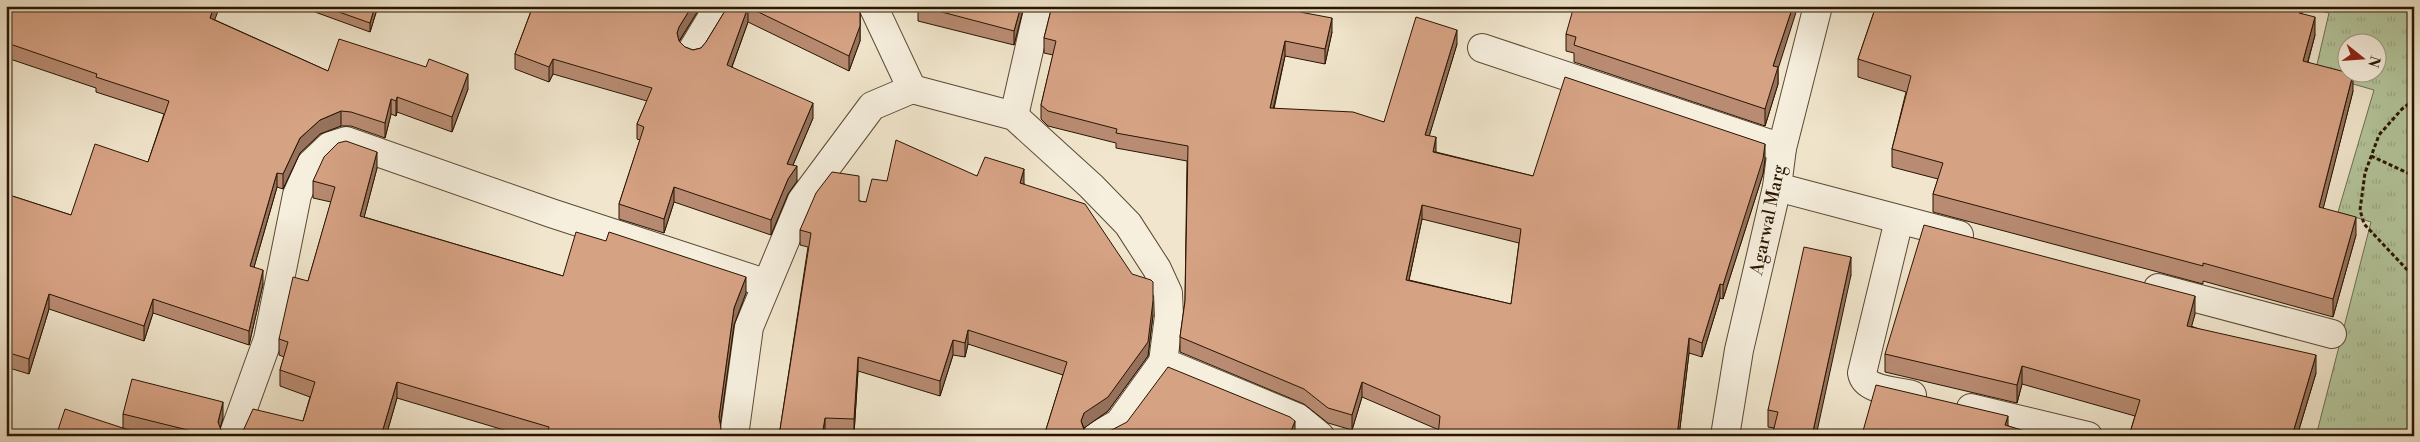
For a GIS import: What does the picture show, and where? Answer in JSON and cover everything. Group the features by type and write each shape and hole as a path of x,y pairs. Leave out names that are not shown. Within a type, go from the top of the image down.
{"street":[{"path":"693,49 719,6"},
{"path":"873,6 912,89"},
{"path":"1014,116 1038,6"},
{"name":"Agarwal Marg","path":"1725,436 1739,350 1777,187 1782,148 1818,6"},
{"path":"1482,48 1782,148"},
{"path":"734,436 749,327 765,284 802,200 872,106 912,89 1014,116 1091,186 1128,224 1157,269 1168,294 1169,316 1163,362 1119,422 1097,436"},
{"path":"233,436 268,339 297,195 311,164 330,146 346,141 551,213 765,284"},
{"path":"1777,187 1981,241"},
{"path":"1899,220 1862,373 1863,379 1870,386 2088,436"},
{"path":"2132,281 2332,334"},
{"path":"1163,362 1298,418 1320,436"}],"path":[{"path":"2414,100 2402,109 2379,135 2371,156 2360,210 2364,224 2414,277"},
{"path":"2371,156 2414,176"}],"green space":[{"path":"2301,6 2414,6 2414,436 2316,436 2371,222 2338,212 2374,90 2346,82 2388,82 2388,32 2338,32 2338,80 2315,73 2329,13"}],"building":[{"path":"6,6 214,6 210,18 328,71 339,39 426,67 429,59 468,74 452,117 397,97 396,101 391,99 385,123 351,112 341,111 320,120 300,138 283,174 277,173 250,266 263,270 249,331 153,299 144,326 49,294 29,359 6,352 6,194 71,215 95,144 148,162 169,101 96,77 97,74 10,44 6,52"},
{"path":"322,6 375,6 370,23"},
{"path":"533,6 692,6 677,33 679,41 685,47 693,50 701,48 706,42 728,6 860,6 860,26 849,56 748,7 727,65 813,103 787,164 797,166 788,179 771,220 674,187 664,219 619,204 644,127 637,124 652,88 553,59 549,67 515,54"},
{"path":"919,6 1021,6 1014,31"},
{"path":"1052,6 1301,6 1300,12 1332,18 1325,49 1285,41 1270,108 1353,112 1384,122 1416,17 1457,30 1425,135 1436,137 1433,152 1533,176 1565,77 1765,144 1763,159 1723,285 1720,284 1702,343 1689,338 1677,436 1438,436 1440,416 1362,382 1352,415 1328,408 1304,389 1180,337 1185,301 1188,146 1116,133 1117,129 1048,111 1041,105 1056,41 1044,38","holes":["1422,205 1521,229 1511,304 1406,280"]},
{"path":"1574,6 1793,6 1773,66 1778,67 1765,109 1574,45 1576,37 1566,34"},
{"path":"1876,6 2301,6 2299,13 2315,17 2303,61 2338,70 2338,82 2351,82 2319,207 2356,217 2333,299 2203,263 2203,266 1933,194 1943,163 1892,149 1911,76 1858,59"},
{"path":"896,140 977,176 985,157 1024,169 1020,183 1085,204 1132,274 1153,282 1153,301 1148,342 1108,397 1084,413 1081,421 1084,430 1092,436 1044,436 1067,362 968,330 965,343 953,340 940,381 858,357 854,419 825,418 822,436 779,436 811,233 800,230 816,193 832,172 859,176 859,201 866,202 872,179 887,181"},
{"path":"346,141 377,152 360,216 563,276 576,232 606,241 609,232 746,277 734,308 719,417 721,428 719,436 547,436 549,427 397,382 381,436 212,436 123,414 132,379 223,402 218,422 221,430 228,434 236,435 243,431 253,409 303,421 315,382 280,370 288,342 279,339 293,277 308,281 335,187 313,181 324,157 338,143"},
{"path":"1924,225 2195,296 2187,326 2316,355 2292,436 2129,436 2140,400 2022,366 2017,385 1885,354"},
{"path":"1804,247 1851,257 1812,436 1772,436 1778,412 1768,410"},
{"path":"1168,367 1290,417 1295,421 1289,436 1100,436 1127,422"},
{"path":"1876,385 2008,416 2005,425 2035,434 2035,436 1886,436 1863,431"},
{"path":"65,409 141,434 141,436 56,436"}]}
